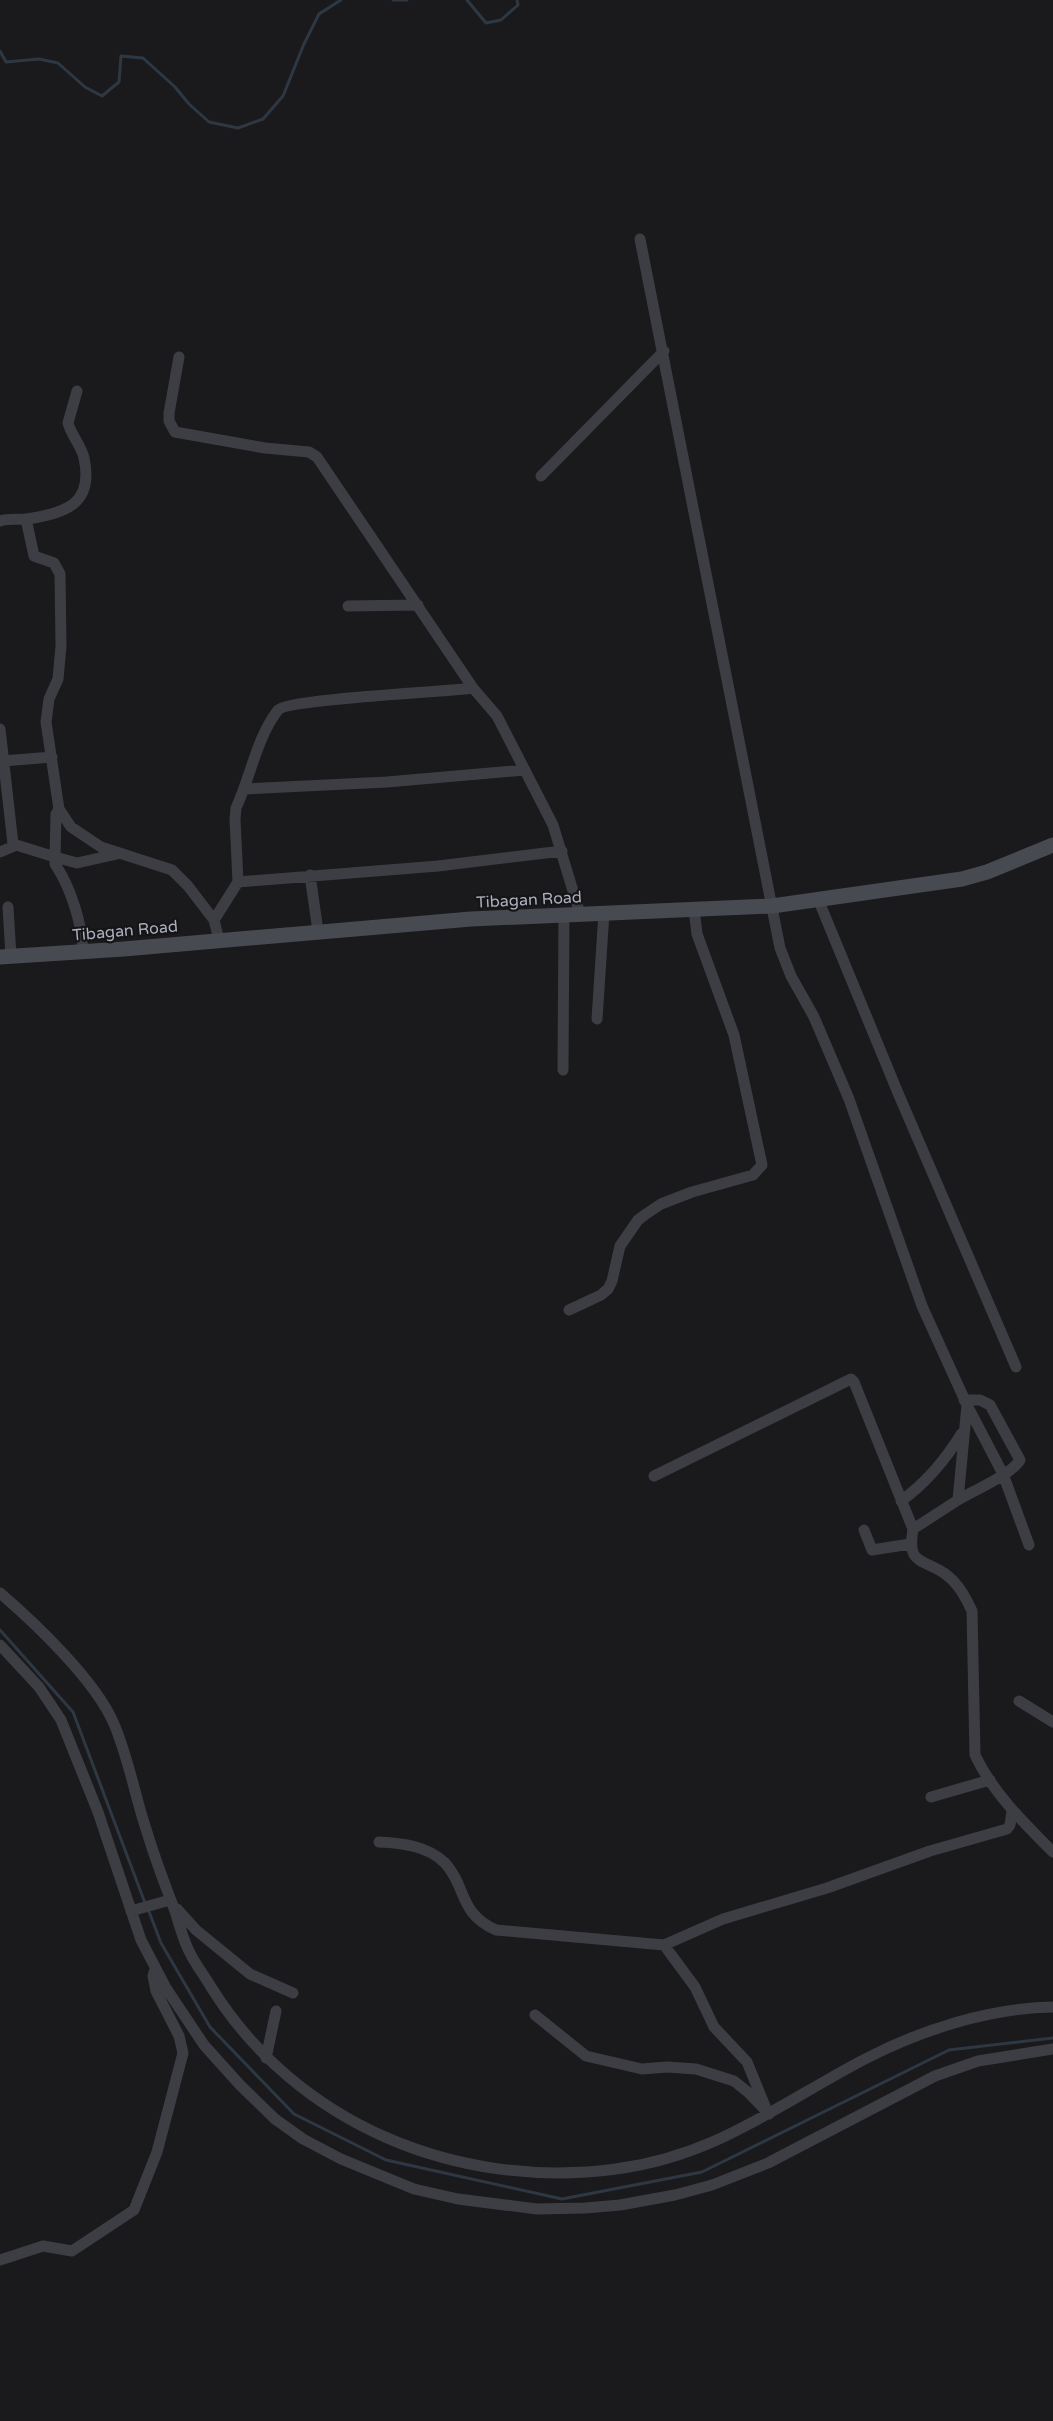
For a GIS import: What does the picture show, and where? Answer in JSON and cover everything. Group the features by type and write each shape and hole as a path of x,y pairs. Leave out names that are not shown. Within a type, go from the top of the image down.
{"main road":[{"name":"Tibagan Road","path":"6,957 472,919 772,906 962,879 987,872 1053,845"}],"street":[{"path":"640,238 664,351 780,948 786,964 814,1017 849,1099 922,1306 966,1402 1002,1474 1029,1545"},
{"path":"541,476 664,351"},
{"path":"179,357 169,413 169,421 175,432 265,448 309,452 314,455 474,688 497,716 553,824 580,914"},
{"path":"0,520 26,519 73,506 86,489 84,458 68,423 77,391"},
{"path":"26,519 34,556 54,563 60,574 61,646 58,679 49,699 46,722 59,809 71,826 85,838 101,847 172,870 188,886 214,920 219,940"},
{"path":"348,606 418,605"},
{"path":"214,920 238,882 236,808 264,736 283,706 337,699 448,692 474,688"},
{"path":"0,729 13,844 12,847 0,852"},
{"path":"3,760 52,757"},
{"path":"244,789 387,782 525,770"},
{"path":"59,809 56,814 56,864 79,919 82,931 82,952"},
{"path":"13,844 77,863 121,854"},
{"path":"238,882 438,866 562,851"},
{"path":"310,875 318,931"},
{"path":"818,899 901,1099 1016,1366"},
{"path":"6,957 8,907"},
{"path":"569,1310 608,1289 620,1246 638,1220 661,1204 692,1192 753,1175 762,1165 734,1035 697,934 694,909"},
{"path":"597,1019 604,913"},
{"path":"563,1070 564,915"},
{"path":"654,1476 849,1379 854,1382 913,1529 910,1544 914,1557 920,1562 944,1573 962,1590 972,1611 974,1748 980,1767 1012,1811 1053,1852"},
{"path":"913,1529 1018,1464 1019,1456 990,1405 980,1400 966,1402"},
{"path":"958,1500 966,1402"},
{"path":"901,1501 919,1486 947,1456 964,1430"},
{"path":"864,1530 872,1550 910,1544"},
{"path":"0,1593 44,1633 73,1665 97,1694 114,1722 167,1902 189,1952 227,2013 266,2058 310,2095 369,2130 408,2146 458,2162 517,2172 546,2174 592,2171 650,2163 713,2143 769,2114 865,2059 926,2033 976,2018 1053,2007"},
{"path":"0,1645 39,1687 61,1720 98,1812 134,1910 141,1940 155,1969 204,2044 240,2085 276,2120 303,2139 341,2159 414,2189 458,2200 517,2207 585,2208 620,2205 675,2195 712,2185 768,2163 934,2076 978,2061 1053,2048"},
{"path":"1019,1701 1053,1722"},
{"path":"930,1797 990,1780"},
{"path":"379,1842 403,1843 433,1854 445,1864 475,1916 496,1930 664,1945 715,1922 842,1883 930,1851 1007,1829 1010,1825 1012,1811"},
{"path":"134,1910 167,1902"},
{"path":"167,1902 196,1930 250,1974 293,1993"},
{"path":"664,1945 695,1988 714,2027 747,2062 769,2114"},
{"path":"0,2260 43,2246 72,2250 134,2210 157,2152 183,2054 179,2036 156,1991 153,1976 155,1969"},
{"path":"266,2058 276,2011"},
{"path":"535,2015 586,2056 642,2069 667,2067 696,2069 734,2080 749,2092 769,2114"}],"waterway":[{"path":"0,51 6,62 39,59 58,63 85,87 102,96 119,82 121,56 143,58 209,122 238,128 263,119 283,96 304,44 319,14 341,0"},
{"path":"393,0 407,0"},
{"path":"467,0 486,23 501,20 518,5 517,0"},
{"path":"0,1630 73,1712 145,1903"},
{"path":"148,1909 161,1943 210,2027 294,2114 386,2160 562,2199 702,2172 949,2050 1053,2038"}]}
